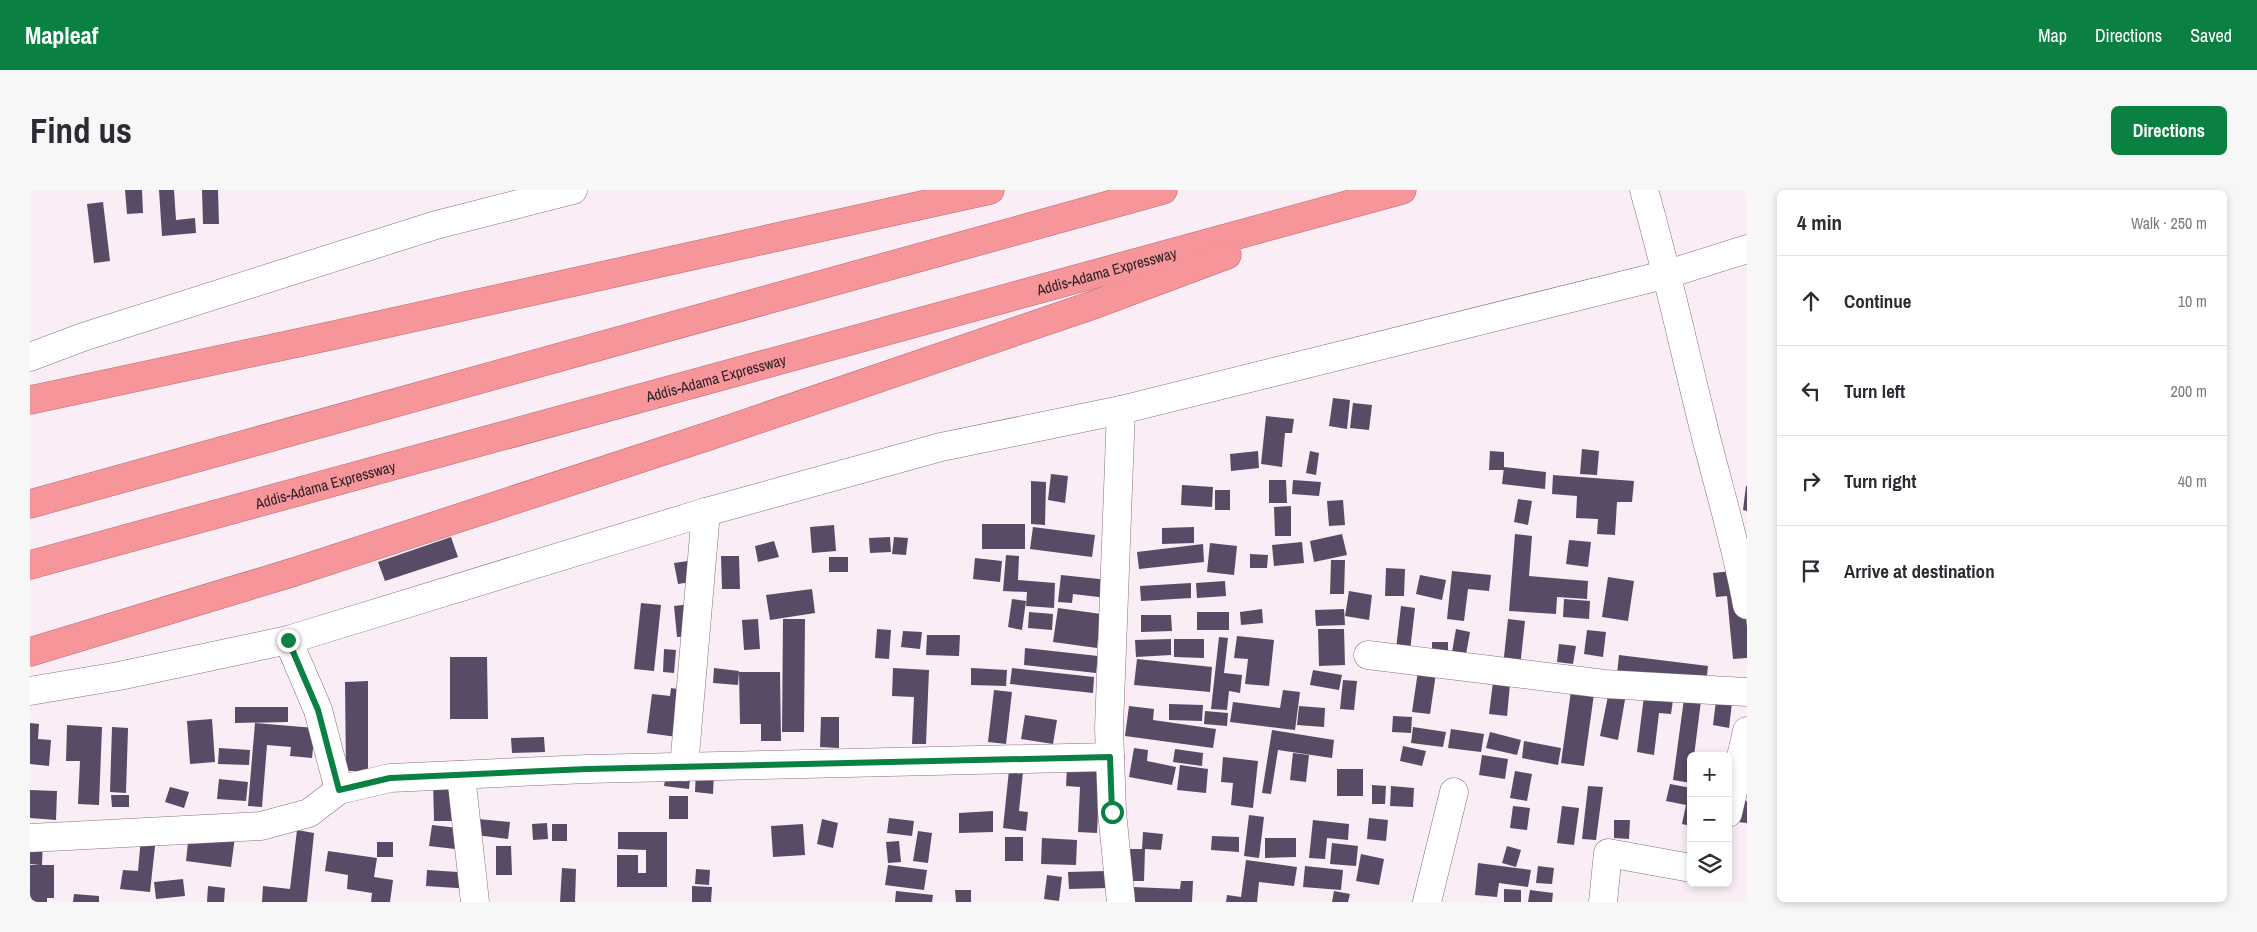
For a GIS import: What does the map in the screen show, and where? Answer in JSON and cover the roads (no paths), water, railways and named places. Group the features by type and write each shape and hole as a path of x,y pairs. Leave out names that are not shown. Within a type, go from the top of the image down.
{"highway":[{"path":"30,400 990,190"},
{"path":"30,504 1163,190"},
{"name":"Addis-Adama Expressway","path":"30,565 1402,190"},
{"path":"30,652 294,572 712,435 1096,304 1217,260 1319,214"}],"street":[{"path":"30,357 83,337 436,225 573,190"},
{"path":"1644,190 1668,274 1702,423 1738,557 1747,605"},
{"path":"30,691 119,676 288,640 706,512 941,447 1121,410 1668,274 1747,249"},
{"path":"1121,410 1109,728 1112,812 1121,902"},
{"path":"684,767 706,512"},
{"path":"288,640 318,710 339,790"},
{"path":"1368,655 1605,684 1747,692"},
{"path":"1732,797 1747,731"},
{"path":"30,838 261,826 309,813 339,790 390,778 684,767 1110,757"},
{"path":"461,775 475,902"},
{"path":"1427,902 1454,792"},
{"path":"1603,902 1608,853 1687,867"}]}
